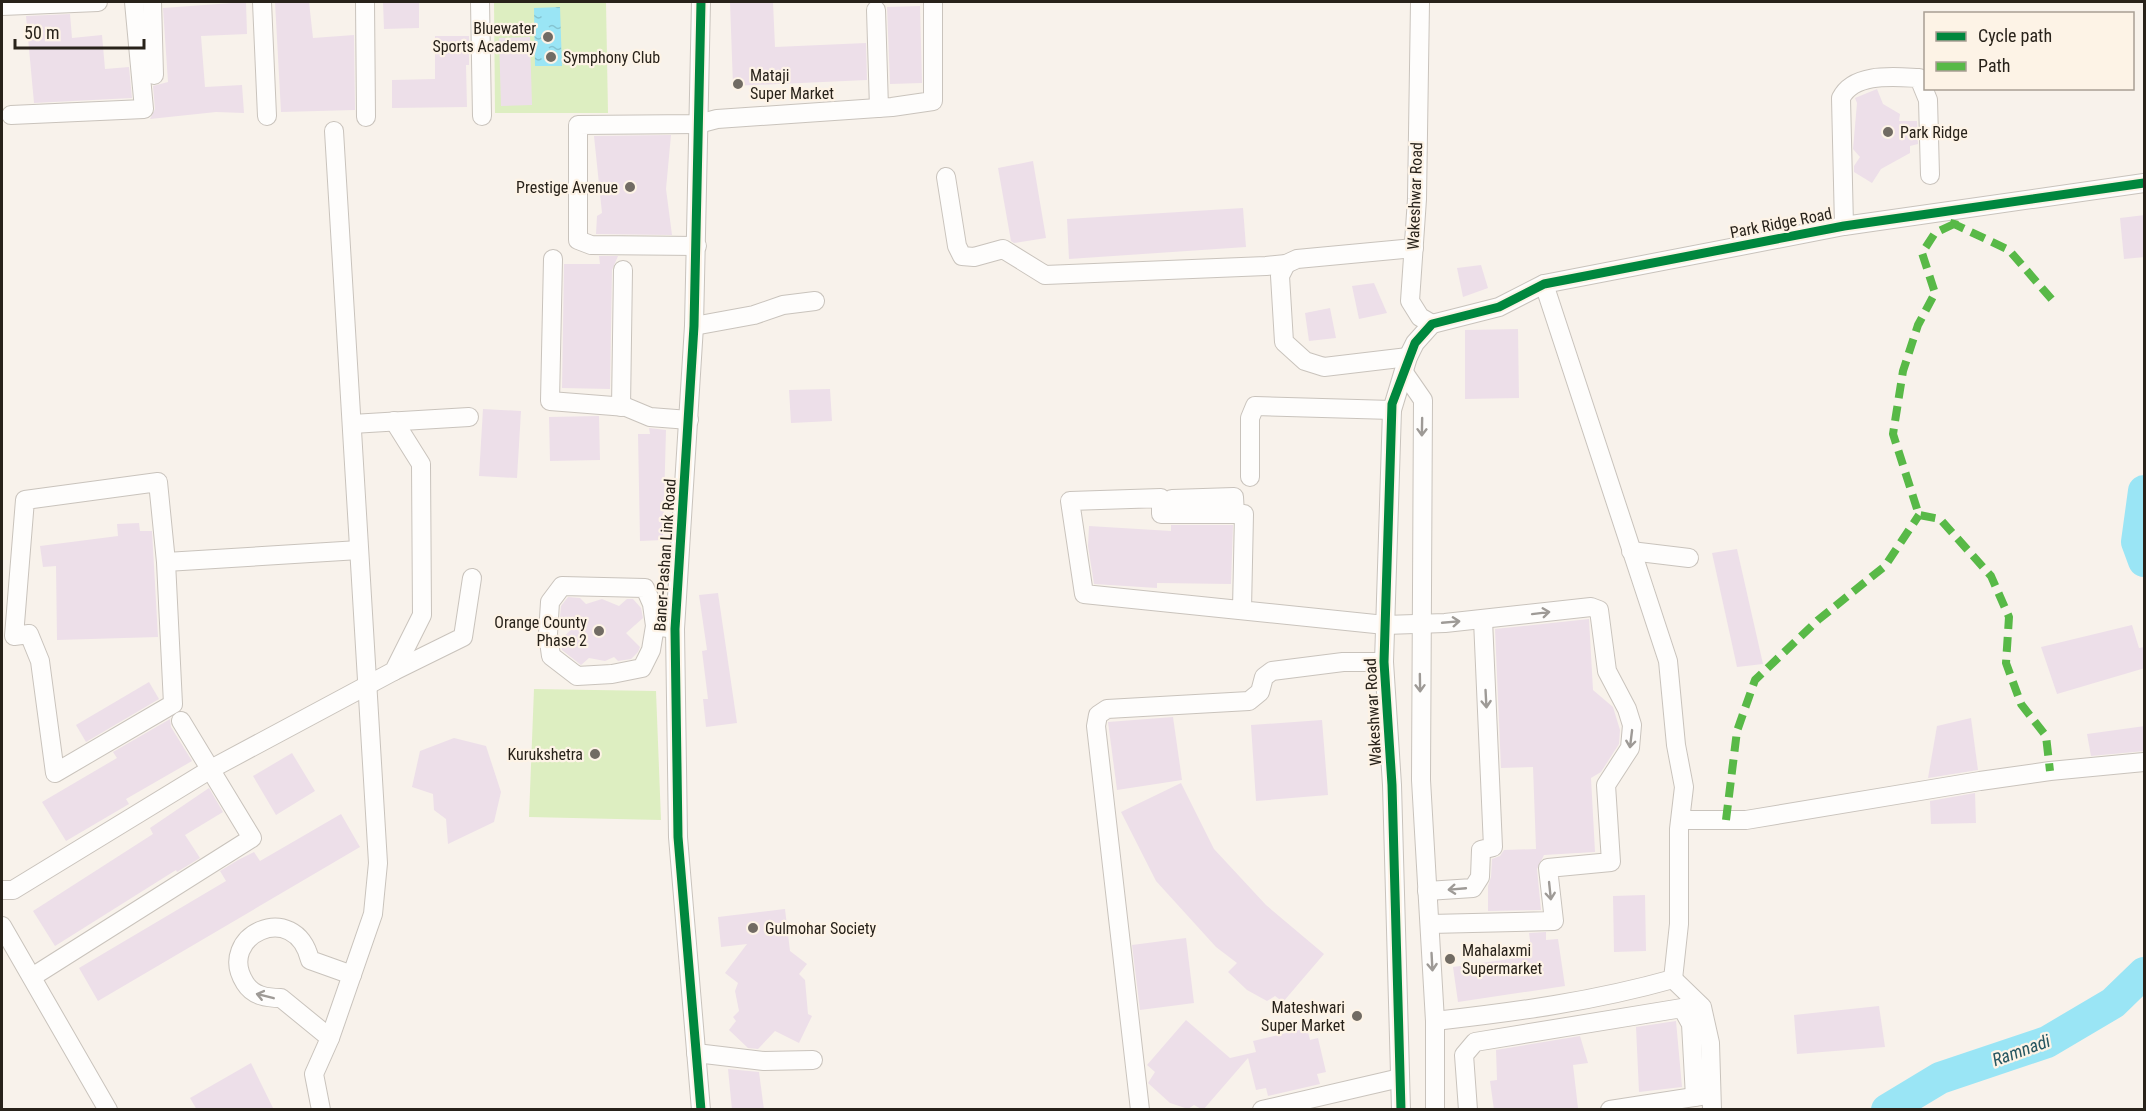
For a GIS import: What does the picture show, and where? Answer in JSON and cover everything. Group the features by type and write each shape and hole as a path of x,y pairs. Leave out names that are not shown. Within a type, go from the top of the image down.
{"street":[{"path":"2,6 98,2"},
{"path":"10,115 144,109 134,2"},
{"path":"152,2 154,75"},
{"path":"262,2 267,116"},
{"path":"365,2 366,117"},
{"path":"480,2 482,116"},
{"name":"Baner-Pashan Link Road","path":"701,2 694,326 675,629 678,837 701,1110"},
{"path":"697,246 591,245 578,240 578,125 698,124 717,119 879,108 933,101 933,2"},
{"name":"Wakeshwar Road","path":"1401,1110 1392,796 1384,662 1392,410 1415,344 1432,324 1420,316 1410,301 1414,248 1420,2"},
{"path":"876,10 879,108"},
{"path":"1844,226 1842,98 1850,88 1878,77 1919,78 1928,100 1930,175"},
{"path":"321,1110 314,1074 330,1038 373,914 378,863 334,131"},
{"path":"946,177 957,246 962,256 974,257 1003,249 1045,275 1286,264 1297,259 1414,248"},
{"name":"Park Ridge Road","path":"1432,324 1499,307 1544,284 1844,226 2145,183"},
{"path":"553,259 550,401 621,407 650,417 689,420"},
{"path":"1286,264 1280,276 1284,342 1305,361 1324,367 1407,365 1423,400 1420,625 1421,780 1435,1021 1435,1110"},
{"path":"621,407 623,270"},
{"path":"1544,284 1668,662 1676,745 1684,787 1678,924 1673,979"},
{"path":"694,326 754,315 783,305 815,301"},
{"path":"1250,477 1250,418 1255,406 1392,410"},
{"path":"352,424 469,417"},
{"path":"394,421 421,464 422,615 394,671"},
{"path":"158,482 166,562 173,704 55,773 40,661 28,634 14,636 25,500 158,482"},
{"path":"1172,499 1234,497 1234,514"},
{"path":"1242,609 1244,513 1161,514 1161,498 1070,501 1084,594 1385,624 1420,625 1483,620 1591,607 1599,610 1607,671 1627,709 1632,731 1630,748 1606,785 1611,862 1548,868 1554,921 1430,924"},
{"path":"166,562 359,550"},
{"path":"1631,551 1689,558"},
{"path":"2,890 13,890 211,770 367,684 463,637 472,578"},
{"path":"562,586 645,588 652,604 655,626 651,650 642,668 612,674 577,676 551,656 548,634 550,602 562,586"},
{"path":"1428,891 1473,888 1480,877 1481,850 1493,847 1483,620"},
{"path":"655,626 675,629"},
{"path":"1140,1110 1097,738 1098,715 1107,709 1249,701 1260,692 1264,676 1272,671 1343,662 1384,662"},
{"path":"32,977 252,838 181,721"},
{"path":"1682,820 1746,820 1971,782 2049,771 2145,762"},
{"path":"2,926 108,1110"},
{"path":"330,1038 281,998 269,998 247,987 240,976 238,964 240,952 245,941 254,933 278,927 300,938 307,948 310,960 352,975"},
{"path":"1435,1021 1526,1011 1618,994 1673,979"},
{"path":"1673,979 1702,1007 1710,1042 1706,1100"},
{"path":"1468,1110 1464,1055 1475,1042 1682,1008 1691,1024 1706,1100"},
{"path":"696,1053 764,1061 813,1060"},
{"path":"1262,1110 1400,1078"},
{"path":"1435,1083 1466,1082"},
{"path":"1610,1110 1706,1100"}],"green space":[{"name":"Symphony Club","path":"494,2 606,2 608,113 495,113"},
{"name":"Kurukshetra","path":"534,689 656,691 661,820 529,817"}],"water":[{"name":"Bluewater Sports Academy","path":"560,7 562,66 535,66 534,8"}],"building":[{"path":"246,2 247,34 201,36 205,87 242,85 244,113 216,112 150,119 155,109 153,86 168,82 163,8"},
{"path":"275,2 309,2 313,38 354,35 355,110 281,112"},
{"path":"383,2 419,2 419,28 384,29"},
{"path":"730,2 773,2 775,47 866,43 867,80 733,86"},
{"path":"920,6 922,83 890,84 887,7"},
{"path":"70,14 72,38 102,35 105,69 129,67 132,98 34,103 26,16"},
{"path":"435,36 469,36 469,65 466,65 467,107 392,108 392,80 435,79"},
{"path":"530,37 532,105 501,106 499,38"},
{"name":"Park Ridge","path":"1877,89 1883,104 1900,114 1899,121 1917,121 1918,144 1910,146 1910,153 1881,169 1872,183 1854,172 1854,166 1860,157 1853,149 1857,103 1855,98"},
{"name":"Prestige Avenue","path":"671,135 666,189 672,235 596,234 597,216 602,213 594,136"},
{"path":"1033,161 1046,238 1014,243 1011,241 998,168"},
{"path":"1243,208 1246,247 1069,259 1067,219"},
{"path":"2145,215 2145,257 2124,259 2120,218"},
{"path":"599,256 618,256 612,270 610,389 562,388 564,264 600,264"},
{"path":"1481,265 1488,288 1463,297 1457,268"},
{"path":"1374,283 1387,313 1359,319 1352,286"},
{"path":"1330,308 1336,338 1309,341 1305,313"},
{"path":"1518,329 1519,398 1465,399 1465,330"},
{"path":"830,389 832,421 791,423 789,390"},
{"path":"483,409 521,411 517,478 479,476"},
{"path":"599,416 600,460 550,461 549,417"},
{"path":"649,428 666,430 663,540 640,541 638,434 650,434"},
{"path":"139,523 140,531 152,531 158,637 57,640 56,566 43,567 40,546 118,536 117,524"},
{"path":"1171,525 1233,525 1231,584 1157,583 1157,588 1094,584 1088,546 1089,526 1171,531"},
{"path":"1737,549 1763,664 1737,667 1712,553"},
{"path":"718,593 737,723 706,727 703,699 708,699 702,651 707,650 699,595"},
{"name":"Orange County Phase 2","path":"568,597 580,598 586,604 602,599 619,606 627,599 633,599 641,608 643,618 626,633 640,647 638,652 631,659 618,661 614,657 605,661 589,658 581,665 562,650 560,640 572,629 560,617 561,606"},
{"path":"1589,619 1593,690 1613,707 1620,730 1619,744 1601,772 1591,778 1595,852 1544,855 1537,869 1541,910 1488,911 1488,886 1492,859 1500,856 1504,850 1536,849 1533,767 1501,768 1495,629"},
{"path":"2132,625 2139,648 2145,647 2145,668 2057,694 2041,647"},
{"path":"149,682 159,699 86,742 76,725"},
{"path":"1173,717 1182,780 1117,790 1108,722"},
{"path":"1971,718 1978,770 1928,778 1937,726"},
{"path":"170,719 171,727 192,761 126,799 129,804 66,841 42,802 117,758 113,752"},
{"path":"1322,720 1328,795 1256,801 1251,725"},
{"path":"2145,726 2145,751 2091,756 2087,734"},
{"path":"454,738 486,746 501,792 494,822 448,844 446,819 434,810 433,794 412,787 420,751"},
{"path":"292,753 315,791 276,815 253,776"},
{"path":"1181,783 1214,849 1266,905 1324,954 1283,1002 1275,996 1267,1001 1247,990 1228,972 1237,963 1216,947 1156,881 1121,812"},
{"path":"209,788 223,812 185,835 200,858 177,872 176,870 55,946 33,911 153,834 150,828"},
{"path":"1975,793 1976,823 1931,824 1930,801"},
{"path":"341,814 360,847 98,1001 79,968 226,881 220,871 238,860 254,852 260,861"},
{"path":"1645,895 1646,951 1614,952 1613,896"},
{"path":"785,909 790,951 807,964 799,974 805,980 808,1014 812,1016 799,1043 775,1031 758,1049 748,1048 729,1030 736,1021 733,1017 739,1011 735,991 738,983 725,973 747,944 721,947 718,917"},
{"path":"1546,932 1546,940 1558,939 1565,986 1458,1002 1453,967 1532,956 1529,933"},
{"path":"1186,938 1194,1003 1140,1010 1132,945"},
{"path":"1879,1006 1885,1047 1797,1054 1794,1015"},
{"path":"1186,1020 1230,1058 1256,1052 1253,1041 1307,1028 1310,1040 1318,1038 1326,1072 1317,1074 1320,1084 1268,1096 1266,1088 1256,1090 1248,1058 1203,1110 1194,1105 1188,1109 1170,1103 1148,1083 1155,1072 1147,1065"},
{"path":"1676,1021 1682,1087 1639,1092 1636,1027"},
{"path":"1580,1036 1588,1063 1573,1065 1578,1108 1494,1110 1490,1081 1497,1080 1496,1050"},
{"path":"251,1063 274,1110 197,1110 190,1098"},
{"path":"728,1069 759,1072 764,1110 732,1110"}],"waterway":[{"name":"Ramnadi","path":"2144,491 2137,542 2144,561"},
{"name":"Ramnadi","path":"1887,1110 1940,1078 2047,1042 2113,1003 2144,973"}],"marked path":[{"path":"1955,220 1954,224 2009,250 2054,302"},
{"path":"1954,224 1935,233 1922,253 1935,293 1918,325 1903,371 1893,434 1919,515 1940,519 1991,576 2009,617 2006,663 2021,704 2046,736 2050,771"},
{"path":"1726,820 1737,731 1755,680 1818,620 1885,566 1919,515"}],"cycle path":[{"path":"701,2 694,326 675,629 678,837 701,1110"},
{"path":"1401,1110 1392,785 1384,662 1392,404 1415,343 1432,324 1499,307 1544,284 1844,226 2144,183"}],"place":[{"name":"Bluewater Sports Academy","path":"548,37"},
{"name":"Symphony Club","path":"551,57"},
{"name":"Mataji Super Market","path":"738,84"},
{"name":"Park Ridge","path":"1888,132"},
{"name":"Prestige Avenue","path":"630,187"},
{"name":"Orange County Phase 2","path":"599,631"},
{"name":"Kurukshetra","path":"595,754"},
{"name":"Gulmohar Society","path":"753,928"},
{"name":"Mahalaxmi Supermarket","path":"1450,959"},
{"name":"Mateshwari Super Market","path":"1357,1016"}]}
